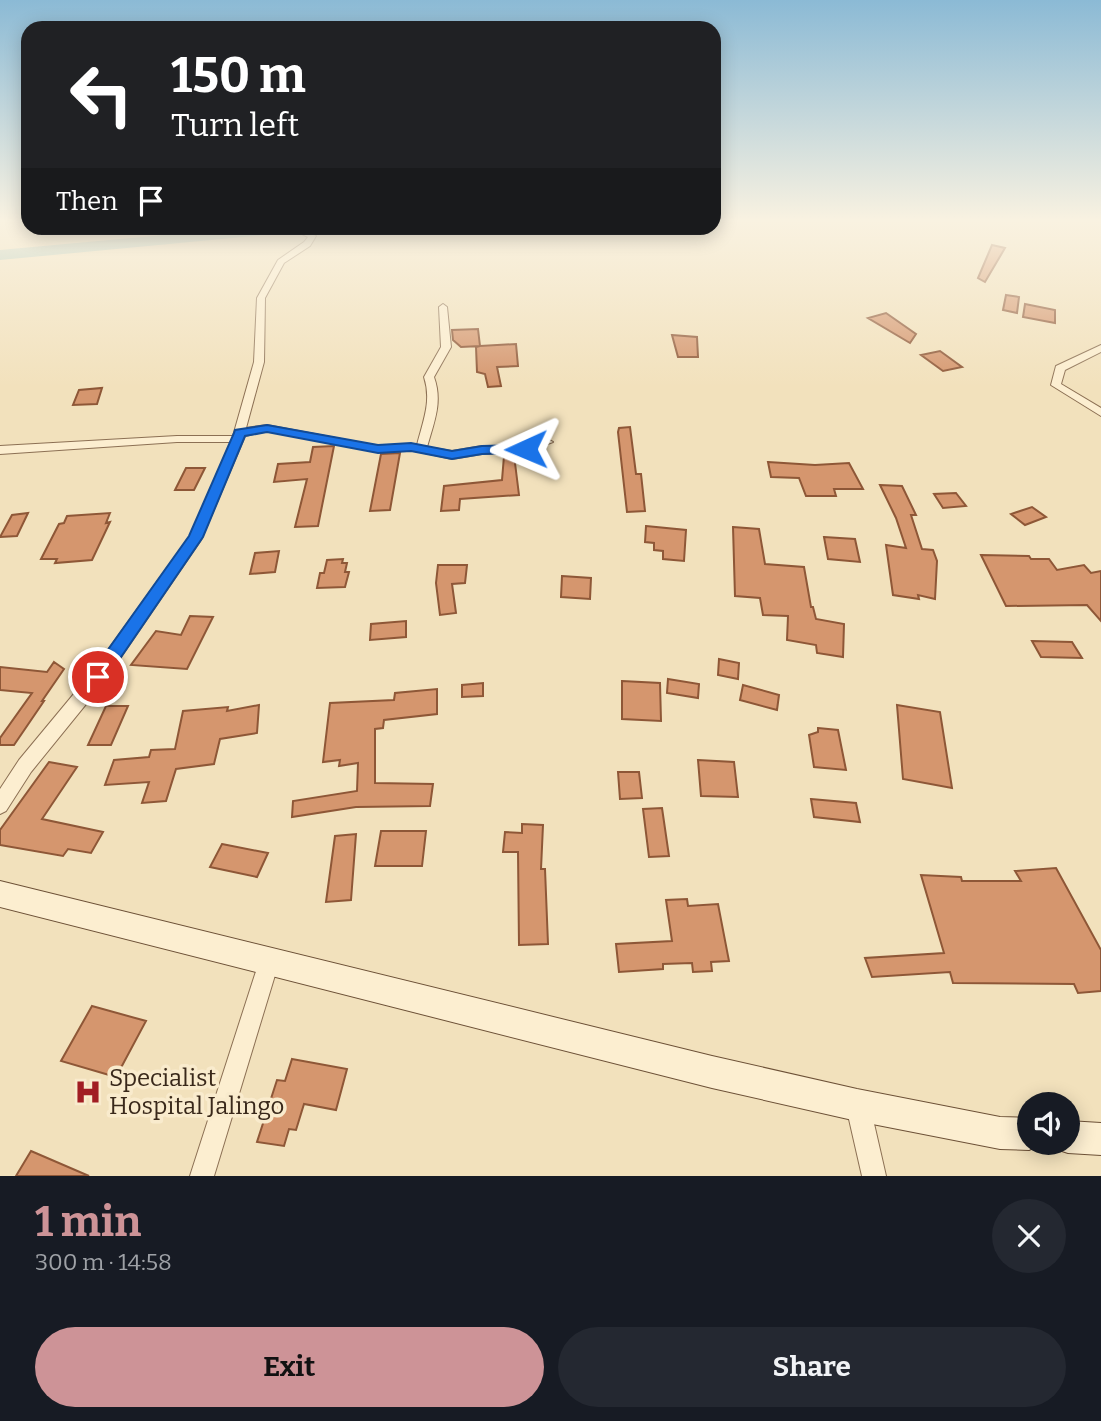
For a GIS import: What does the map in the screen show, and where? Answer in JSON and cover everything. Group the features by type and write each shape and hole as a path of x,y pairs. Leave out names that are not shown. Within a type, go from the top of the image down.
{"main road":[{"path":"0,894 857,1105 1000,1133 1017,1134"},
{"path":"1080,1138 1101,1139"}],"street":[{"path":"0,805 26,766 98,677 196,537 239,436 259,362 261,298 273,277"},
{"path":"421,449 434,408 436,391 429,377 446,347 443,307"},
{"path":"1101,348 1060,368 1056,385 1101,412"},
{"path":"0,450 239,436 267,428 378,449 421,449 452,455 482,450 526,449 547,442"},
{"path":"202,1176 269,962"},
{"path":"857,1105 874,1176"}],"building":[{"path":"1006,295 1019,297 1017,313 1003,310"},
{"path":"1025,304 1055,310 1055,323 1023,317"},
{"path":"886,313 916,334 910,343 868,318"},
{"path":"478,329 480,346 461,347 453,340 452,330"},
{"path":"672,335 697,337 698,357 678,357"},
{"path":"516,344 518,366 497,367 501,386 488,387 485,374 477,372 476,347"},
{"path":"940,351 962,367 943,371 921,355"},
{"path":"102,388 97,404 73,405 79,390"},
{"path":"630,427 636,474 641,474 645,511 627,512 618,432 619,428"},
{"path":"334,446 318,526 295,527 307,479 274,482 278,464 310,462 313,447"},
{"path":"400,453 390,510 370,511 381,454"},
{"path":"514,455 519,495 460,499 459,510 441,511 444,486 502,480 504,456"},
{"path":"768,462 815,465 849,463 863,489 834,489 836,496 806,496 799,478 771,477"},
{"path":"186,468 205,468 194,490 175,490"},
{"path":"880,485 902,486 916,515 911,515 922,549 933,550 937,561 935,599 918,595 919,599 893,595 886,545 906,548 896,518"},
{"path":"956,493 966,506 943,508 934,494"},
{"path":"1032,507 1046,517 1025,525 1011,514"},
{"path":"28,513 17,536 0,537 12,515"},
{"path":"110,513 106,523 110,522 92,560 55,563 57,559 41,559 59,524 64,523 67,516"},
{"path":"646,526 686,530 684,561 663,559 663,551 654,550 654,543 645,542"},
{"path":"733,527 759,529 765,564 804,567 811,607 816,619 844,624 843,657 817,653 816,645 787,640 788,616 763,615 760,598 735,596"},
{"path":"824,537 855,539 860,562 828,559"},
{"path":"279,551 275,572 250,574 255,553"},
{"path":"981,555 1029,556 1031,559 1049,559 1057,570 1084,565 1091,573 1101,571 1101,621 1087,605 1006,606"},
{"path":"343,559 342,563 347,563 345,572 349,572 345,587 317,588 320,573 324,573 327,560"},
{"path":"438,565 467,565 465,583 452,584 456,613 440,615 436,583"},
{"path":"562,576 591,578 590,599 561,597"},
{"path":"190,616 213,617 187,669 131,665 156,631 181,635"},
{"path":"406,621 406,637 370,640 371,624"},
{"path":"1032,641 1072,642 1082,658 1041,657"},
{"path":"719,659 739,663 738,679 718,675"},
{"path":"54,662 64,669 44,701 14,745 0,745 0,738 32,693 0,690 0,667 47,672"},
{"path":"668,679 699,684 698,698 667,693"},
{"path":"622,681 660,683 661,721 622,719"},
{"path":"483,683 483,696 462,697 462,685"},
{"path":"743,685 779,695 777,710 740,700"},
{"path":"437,689 437,714 384,720 383,728 375,729 375,783 433,784 430,806 356,807 292,817 293,801 357,791 358,763 339,766 340,760 323,762 330,703 394,700 395,693"},
{"path":"259,705 257,733 220,739 214,764 176,769 166,801 142,803 149,782 105,785 114,760 149,757 151,750 175,749 183,711 228,707 227,711"},
{"path":"897,705 940,712 952,788 903,779"},
{"path":"106,706 128,706 111,745 88,745"},
{"path":"818,728 838,730 846,770 814,767 809,735 818,732"},
{"path":"698,760 734,762 738,797 701,796"},
{"path":"49,762 77,767 42,819 103,832 91,853 68,849 63,856 0,845 0,830"},
{"path":"618,772 639,772 642,798 620,799"},
{"path":"811,799 856,803 860,822 814,817"},
{"path":"662,808 669,856 649,857 643,809"},
{"path":"522,824 543,825 541,869 545,869 548,944 519,945 518,852 503,852 505,832 522,833"},
{"path":"381,831 426,831 422,866 375,866"},
{"path":"356,834 351,900 326,902 335,836"},
{"path":"222,844 268,853 257,877 210,867"},
{"path":"1056,868 1101,950 1101,991 1078,993 1074,984 953,983 950,972 872,977 865,958 944,953 921,875 961,877 962,881 1021,881 1015,871"},
{"path":"687,899 688,906 718,904 729,961 711,962 712,971 693,972 692,963 663,964 663,969 619,972 616,944 672,941 666,900"},
{"path":"92,1006 146,1021 116,1077 61,1061"},
{"path":"292,1059 347,1069 336,1110 304,1104 296,1130 289,1129 284,1146 257,1142 277,1080 285,1081"},
{"path":"31,1151 89,1176 16,1176"}],"place":[{"name":"Specialist Hospital Jalingo","path":"88,1092"}],"route":[{"path":"98,677 196,537 240,433 267,428 378,449 411,447 452,455 482,450 526,449"}]}
